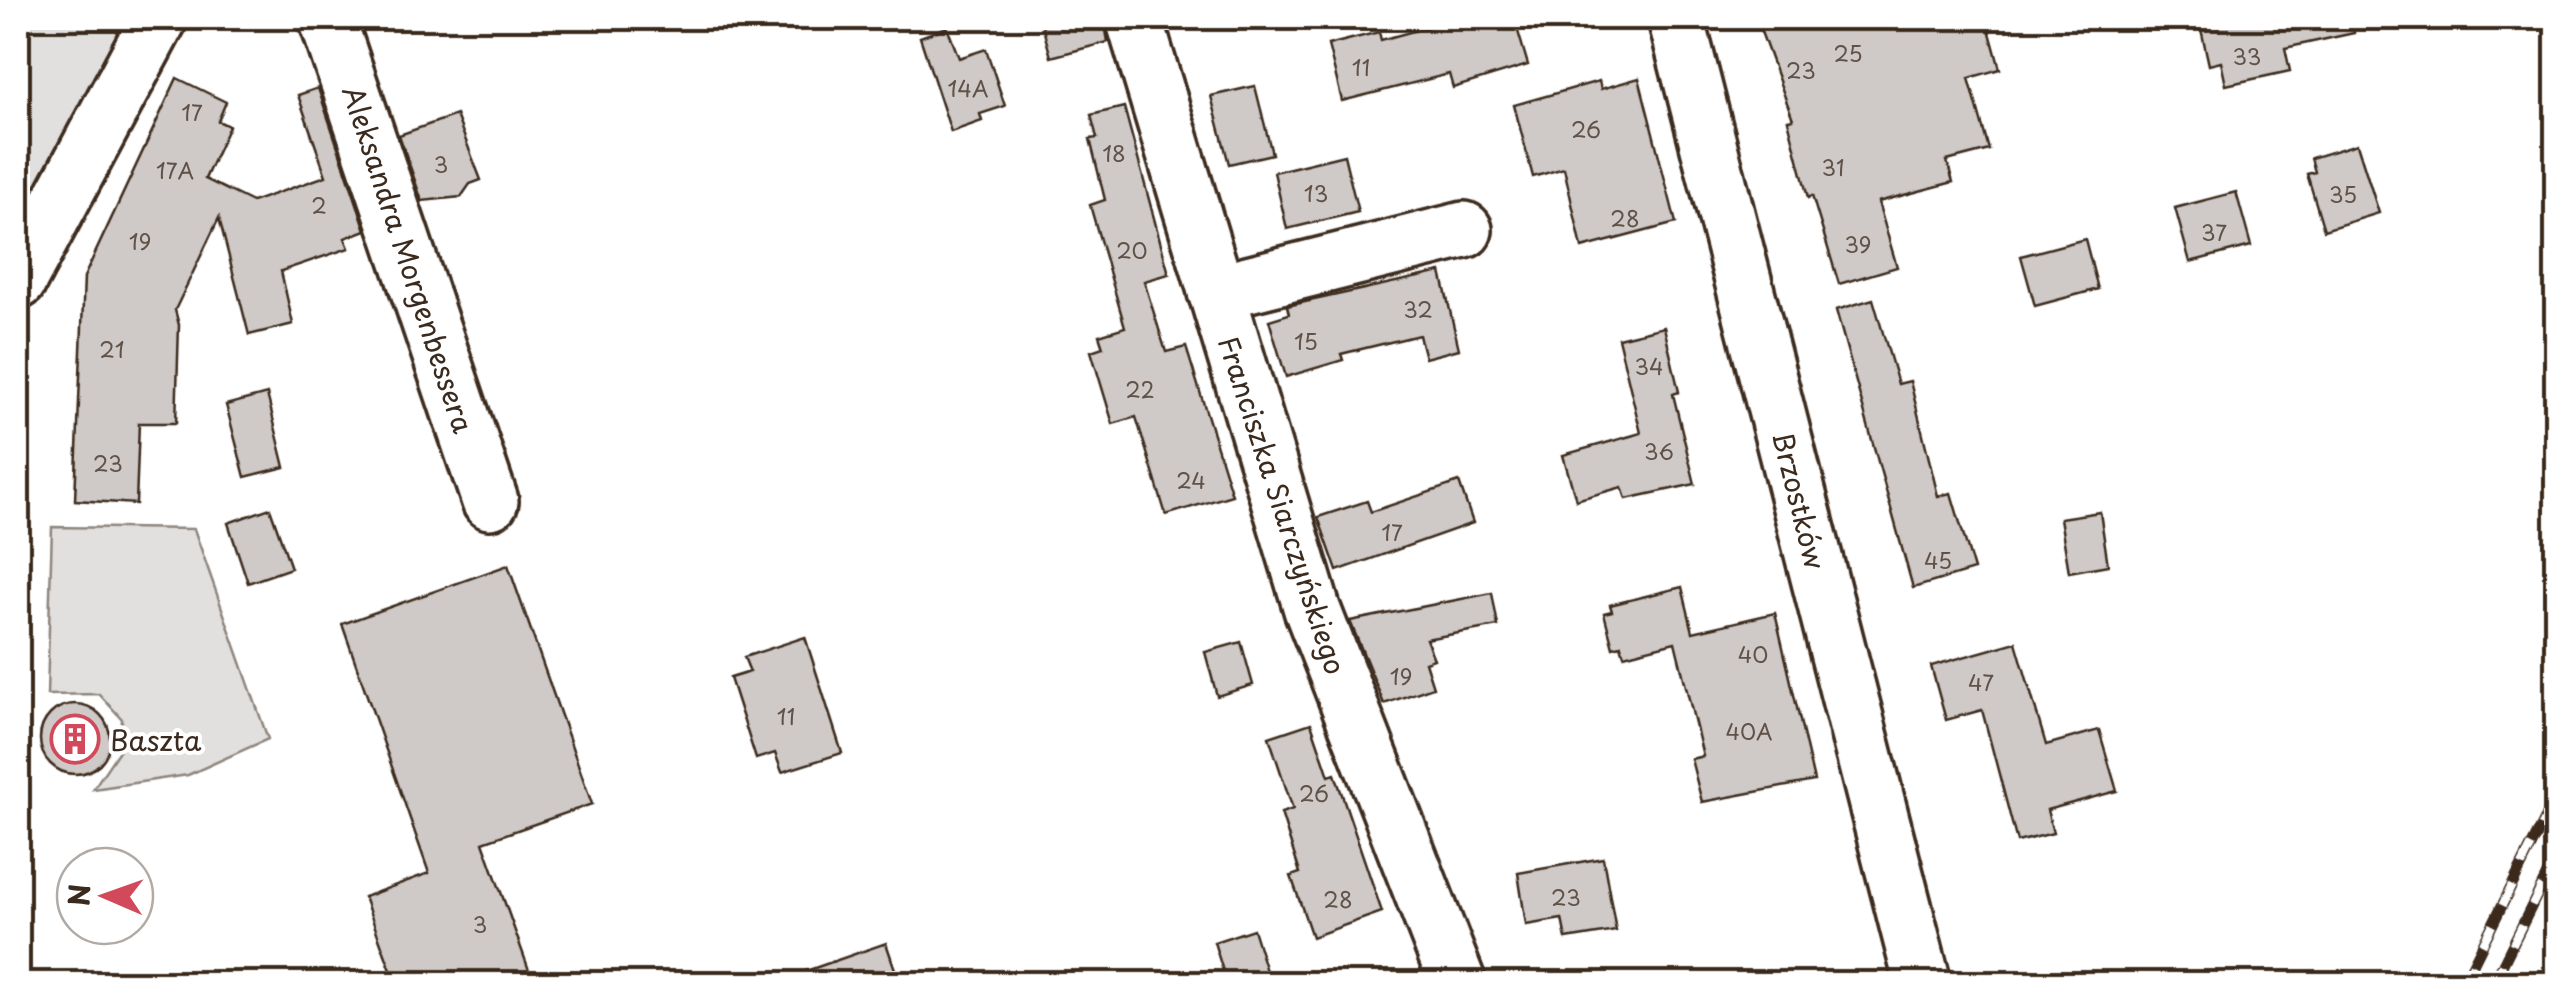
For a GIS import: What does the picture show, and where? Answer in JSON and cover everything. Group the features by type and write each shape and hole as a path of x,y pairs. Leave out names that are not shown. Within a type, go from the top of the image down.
{"street":[{"path":"18,281 159,18"},
{"name":"Aleksandra Morgenbessera","path":"327,18 490,501"},
{"name":"Franciszka Siarczyńskiego","path":"1134,18 1312,609 1458,984"},
{"name":"Brzostków","path":"1676,18 1923,984"},
{"path":"1216,292 1464,230"}],"shaded area":[{"path":"18,18 129,18 26,203 21,201 18,209"},
{"path":"52,527 194,529 268,739 188,775 93,789 120,749 122,719 99,694 47,695"}],"building":[{"path":"1040,18 1104,18 1108,42 1051,57"},
{"path":"1461,18 1514,18 1528,65 1453,88 1449,74 1342,101 1328,45 1379,32 1381,40"},
{"path":"1756,18 1986,18 2000,69 1969,78 1989,150 1947,161 1953,182 1878,202 1897,267 1839,284 1812,196 1808,198 1788,120 1793,119"},
{"path":"2211,18 2353,18 2354,33 2285,48 2290,71 2226,85 2221,62 2209,65 2201,29 2213,26"},
{"path":"947,27 959,58 986,49 1005,106 980,114 982,121 951,132 920,37"},
{"path":"177,78 226,102 218,121 229,126 205,179 252,202 326,176 298,95 318,88 366,230 345,238 349,248 281,271 293,324 249,335 219,218 175,310 179,325 176,423 139,423 136,504 75,500 84,277"},
{"path":"1639,78 1676,223 1582,248 1564,168 1533,177 1514,105 1599,81 1601,89"},
{"path":"1255,86 1272,154 1229,164 1211,96"},
{"path":"1124,107 1169,274 1144,281 1166,352 1186,347 1232,495 1166,515 1136,417 1113,424 1091,351 1103,347 1099,335 1125,327 1090,205 1105,200 1090,139 1097,138 1091,115"},
{"path":"456,115 481,180 470,184 461,197 422,201 399,135"},
{"path":"2357,144 2379,213 2324,230 2307,174 2315,172 2311,158"},
{"path":"1344,155 1358,212 1287,229 1274,172"},
{"path":"2236,192 2251,246 2190,262 2175,208"},
{"path":"2085,239 2098,289 2035,306 2021,256"},
{"path":"1441,272 1459,349 1425,358 1419,335 1341,354 1343,360 1286,377 1269,320 1289,314 1287,306"},
{"path":"1873,299 1898,384 1910,381 1938,496 1951,493 1974,570 1913,588 1836,310"},
{"path":"1664,327 1679,392 1673,394 1695,484 1626,499 1622,487 1576,500 1563,455 1641,433 1618,338"},
{"path":"267,394 285,467 245,477 226,405"},
{"path":"1459,482 1473,523 1337,571 1318,517 1367,501 1371,512"},
{"path":"270,508 291,568 248,583 228,523"},
{"path":"2100,512 2108,565 2069,572 2060,518"},
{"path":"508,565 592,804 483,842 534,984 396,984 364,897 429,873 342,624"},
{"path":"1682,587 1693,632 1775,613 1814,781 1702,802 1691,759 1703,756 1675,642 1624,655 1621,645 1613,647 1604,613 1612,611 1610,605"},
{"path":"1492,593 1498,626 1426,639 1434,659 1425,662 1433,687 1384,704 1350,621"},
{"path":"805,637 842,753 782,772 775,753 756,759 730,678 750,672 744,657"},
{"path":"1241,642 1253,685 1217,696 1205,652"},
{"path":"2016,642 2046,745 2099,730 2117,791 2047,810 2053,833 2017,842 1982,710 1946,720 1931,666"},
{"name":"Baszta","path":"75,704 99,715 110,739 99,763 75,774 51,763 40,739 51,715"},
{"path":"1311,723 1329,776 1335,774 1382,912 1312,937 1291,876 1300,873 1281,813 1293,809 1269,737"},
{"path":"1603,858 1616,931 1566,939 1562,919 1526,925 1518,873"},
{"path":"1253,929 1270,984 1227,984 1214,942"},
{"path":"886,943 900,984 786,984 786,978"}],"railway":[{"path":"2463,984 2556,797"},
{"path":"2493,984 2556,857"}],"place":[{"name":"Baszta","path":"75,739"}]}
